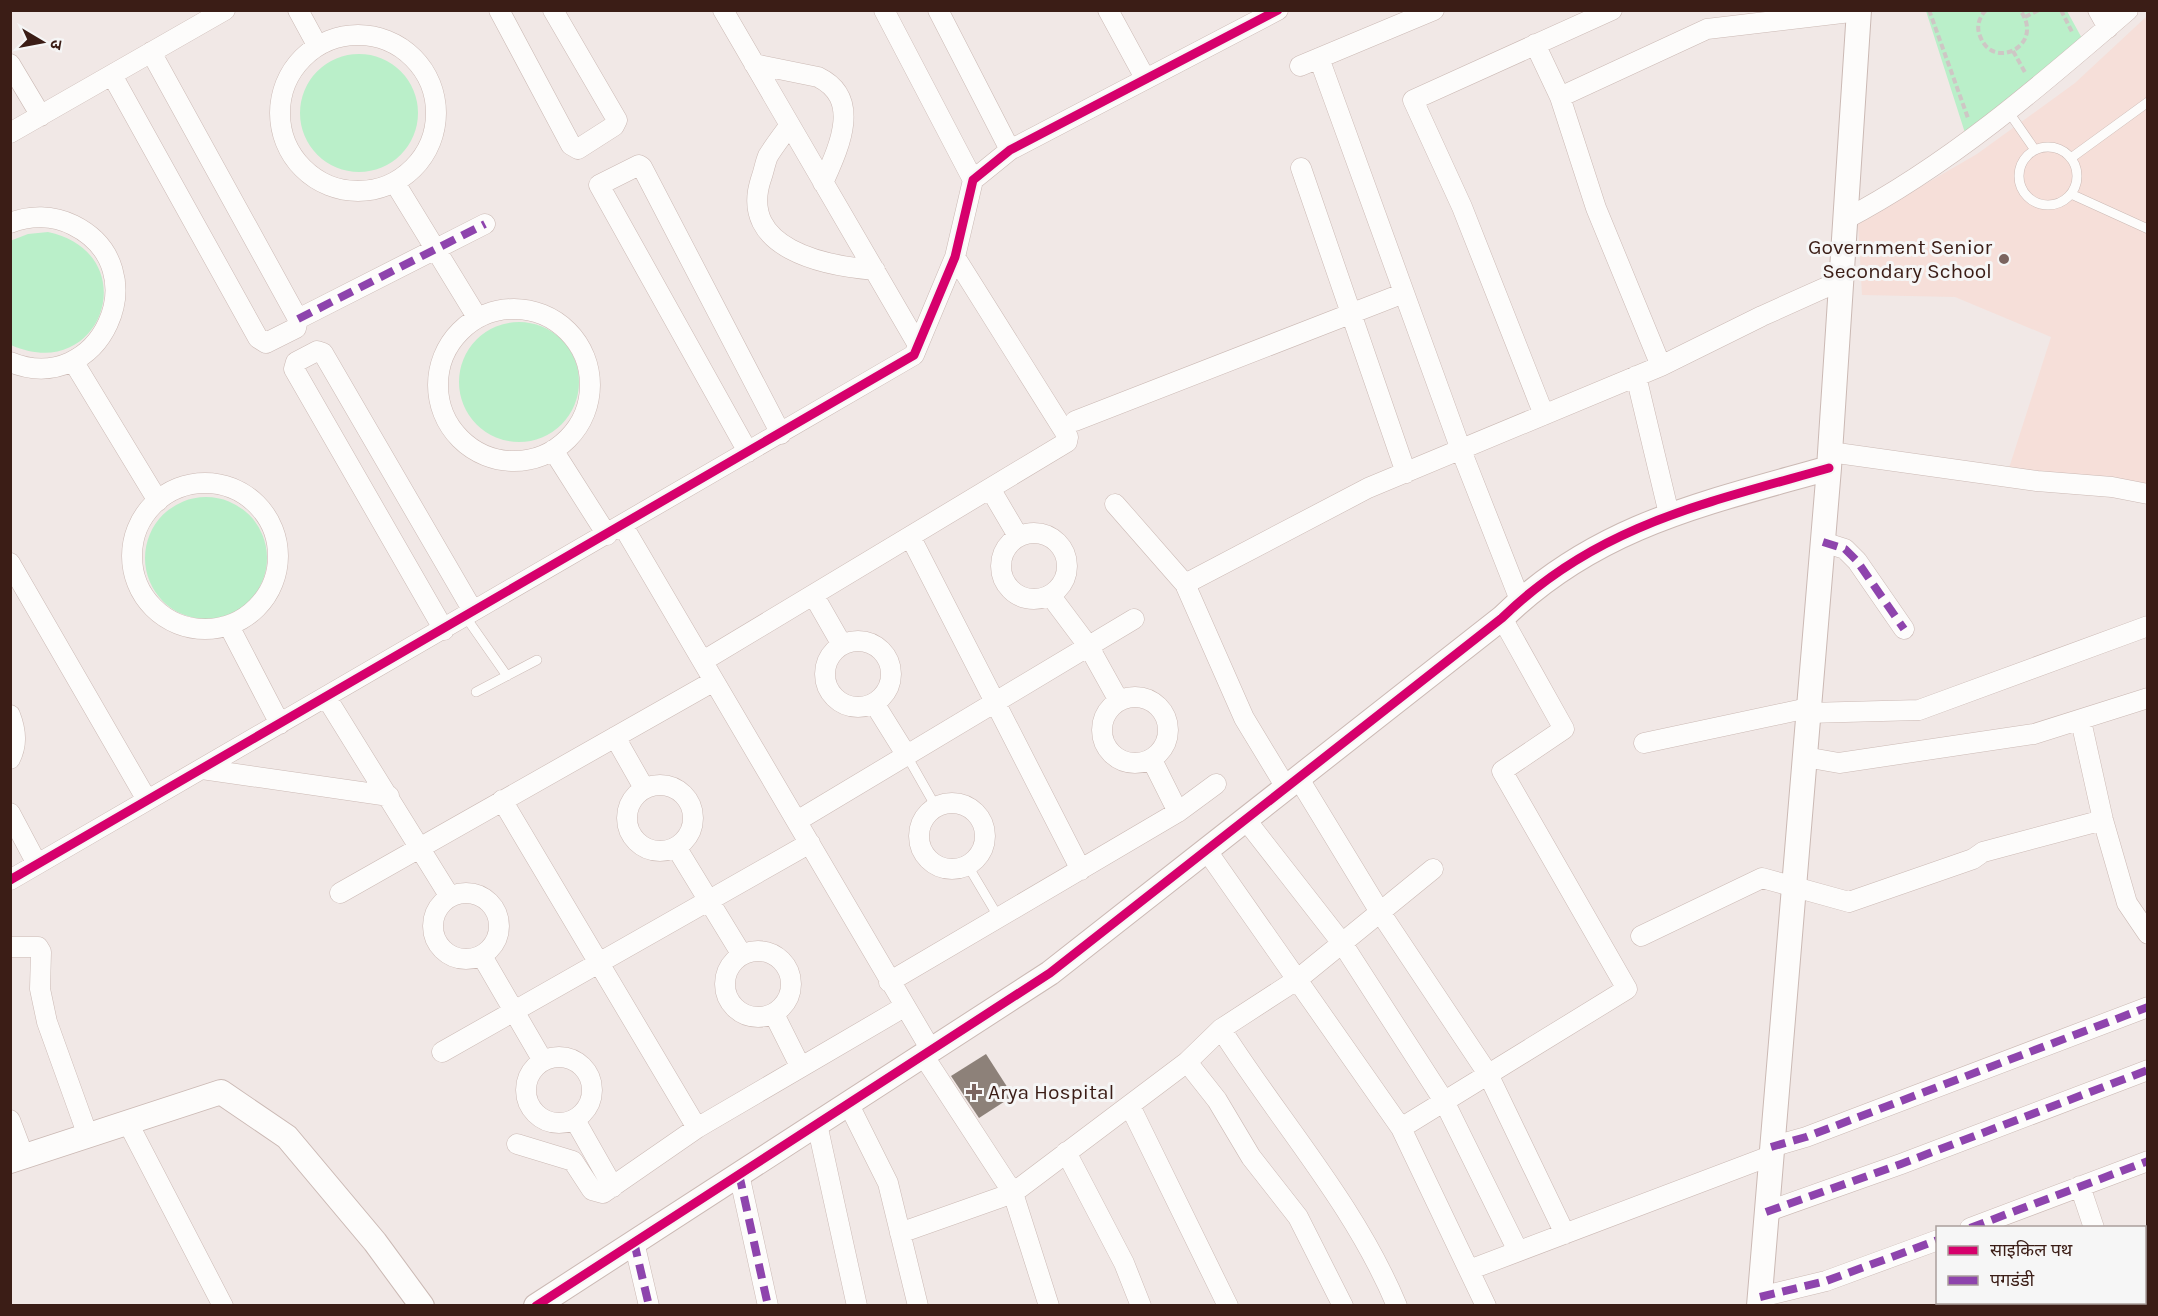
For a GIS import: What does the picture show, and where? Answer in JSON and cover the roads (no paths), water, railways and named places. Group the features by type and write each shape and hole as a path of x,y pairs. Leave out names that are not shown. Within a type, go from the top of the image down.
{"street":[{"path":"10,133 225,10"},
{"path":"298,10 317,45"},
{"path":"499,10 571,145 578,149 614,126 617,120 553,10"},
{"path":"723,10 918,345"},
{"path":"884,10 973,180"},
{"path":"938,10 1011,150"},
{"path":"1108,10 1145,78"},
{"path":"10,880 615,531 914,355 955,257 973,180 1011,150 1145,78 1255,15 1278,10"},
{"path":"1300,66 1434,10"},
{"path":"1544,415 1462,207 1413,100 1612,10"},
{"path":"2098,10 2108,28"},
{"path":"1844,220 1887,197 2008,111 2128,10"},
{"path":"1560,97 1707,30 1859,11 1823,542 1760,1301 1826,1281 1936,1241"},
{"path":"346,35 378,36 405,50 426,74 435,104 434,135 425,154 412,170 395,183 372,191 348,191 318,180 304,171 289,152 281,129 279,105 283,89 298,61 317,45 346,35"},
{"path":"1535,44 1560,97 1596,208 1660,366"},
{"path":"112,75 258,338 266,343 296,328 298,319 151,52"},
{"path":"1319,58 1461,450 1520,600"},
{"path":"10,64 41,116"},
{"path":"754,64 818,77 827,82 841,97 845,108 843,126 823,183"},
{"path":"789,126 767,158 757,192 759,210 767,229 781,244 805,257 852,268 875,270"},
{"path":"748,452 599,185 639,165 642,167 782,434"},
{"path":"1301,168 1353,313 1406,473"},
{"path":"395,183 477,317"},
{"path":"10,224 42,216 64,220 84,230 100,246 111,266 116,287 114,310 106,331 92,348 74,361 54,368 33,369 10,362"},
{"path":"298,319 485,224"},
{"path":"703,661 1061,448 1068,437 955,257"},
{"path":"1185,584 1296,523 1406,473 1660,366 1840,281"},
{"path":"1075,421 1404,293"},
{"path":"502,309 529,309 553,318 573,335 586,358 591,384 586,410 573,433 553,450 536,458 518,461 499,460 482,454 466,444 453,430 444,414 439,396 438,378 442,359 450,342 462,328 477,317 502,309"},
{"path":"444,630 294,369 296,362 317,351 323,353 469,614"},
{"path":"74,361 158,501"},
{"path":"1636,376 1669,514"},
{"path":"553,450 615,531 703,661 810,843 904,1007 927,1053 1013,1193 1049,1305"},
{"path":"545,1303 634,1242 1050,973 1293,784 1502,618 1520,600 1587,551 1669,514 1829,460 2112,487 2148,494"},
{"path":"194,484 213,484 232,488 249,498 268,521 278,548 277,568 271,587 261,604 246,617 229,626 211,629 175,623 147,600 138,584 133,567 135,540 146,514 158,501 175,490 194,484"},
{"path":"991,490 1018,536"},
{"path":"1115,504 1185,584 1244,718 1293,784 1488,1074 1565,1234"},
{"path":"1041,533 1060,545 1068,567 1065,578 1050,595 1030,599 1020,596 1005,582 1001,562 1010,543 1018,536 1041,533"},
{"path":"911,537 1081,870"},
{"path":"1823,542 1845,549 1857,561 1904,629"},
{"path":"10,564 147,800"},
{"path":"1050,595 1089,646 1119,701"},
{"path":"814,596 842,645"},
{"path":"1401,1128 1627,988 1502,771 1564,729 1502,618"},
{"path":"797,821 1134,619"},
{"path":"229,626 280,724"},
{"path":"1644,743 1808,710 1919,711 2148,626"},
{"path":"864,641 884,653 890,663 889,686 874,703 854,707 844,704 828,690 825,670 833,651 842,645 864,641"},
{"path":"340,892 714,681"},
{"path":"326,697 450,897"},
{"path":"1130,697 1142,697 1162,709 1169,731 1166,742 1152,760 1131,764 1121,761 1106,747 1103,737 1105,716 1119,701 1130,697"},
{"path":"1804,757 1839,763 2034,734 2082,721 2148,698"},
{"path":"874,703 907,756"},
{"path":"10,715 16,733 14,751 10,759"},
{"path":"2082,721 2103,820 2127,903 2148,934"},
{"path":"615,737 644,788"},
{"path":"1152,760 1178,812"},
{"path":"202,769 389,796"},
{"path":"889,982 1000,919 1178,812 1216,784"},
{"path":"667,785 686,797 694,819 685,840 676,847 666,851 646,848 631,834 627,814 636,795 644,788 667,785"},
{"path":"502,800 697,1128"},
{"path":"946,804 966,806 981,820 985,830 982,851 968,866 945,869 935,865 920,847 921,824 936,807 946,804"},
{"path":"10,813 37,864"},
{"path":"1246,820 1342,943 1444,1101 1518,1251"},
{"path":"1641,936 1762,878 1849,902 1973,859 1983,852 2103,820"},
{"path":"442,1052 513,1009 599,963 810,843"},
{"path":"676,847 742,955"},
{"path":"1207,851 1401,1128 1486,1305"},
{"path":"900,1233 1013,1193 1187,1062 1221,1029 1298,979 1433,870"},
{"path":"472,893 483,897 497,915 499,927 497,939 482,956 472,959 451,957 436,942 433,933 435,912 450,897 472,893"},
{"path":"10,947 38,947 41,952 40,989 47,1022 88,1136"},
{"path":"752,951 772,954 788,968 792,988 783,1007 774,1014 752,1017 732,1005 725,984 727,972 742,955 752,951"},
{"path":"482,956 543,1061"},
{"path":"517,1144 573,1161 592,1190 603,1193 697,1128 904,1007"},
{"path":"1469,1270 1806,1137 2148,1007"},
{"path":"774,1014 800,1066"},
{"path":"1221,1029 1244,1066 1350,1212 1379,1262 1398,1305"},
{"path":"566,1057 576,1062 591,1080 590,1103 575,1120 555,1124 545,1121 530,1107 526,1097 529,1076 543,1061 566,1057"},
{"path":"1187,1062 1217,1100 1251,1157 1298,1217 1343,1305"},
{"path":"1766,1212 1901,1164 2148,1070"},
{"path":"10,1120 17,1159 221,1092 287,1137 375,1242 422,1305"},
{"path":"848,1103 888,1183 918,1305"},
{"path":"1130,1106 1228,1305"},
{"path":"575,1120 613,1187"},
{"path":"128,1122 223,1305"},
{"path":"817,1124 856,1305"},
{"path":"1066,1152 1124,1263 1141,1305"},
{"path":"1976,1226 2006,1221 2080,1186 2148,1161"},
{"path":"739,1174 768,1305"},
{"path":"2080,1186 2094,1226"},
{"path":"634,1242 649,1305"}],"lane":[{"path":"2071,158 2148,102"},
{"path":"2008,111 2035,150"},
{"path":"2054,148 2071,158 2077,176 2071,194 2064,200 2047,205 2038,203 2024,192 2019,175 2022,165 2035,150 2054,148"},
{"path":"2071,194 2148,229"},
{"path":"469,614 507,676"},
{"path":"476,692 537,660"},
{"path":"907,756 936,807"},
{"path":"968,866 1000,919"}],"place":[{"name":"Government Senior Secondary School","path":"2004,259"},
{"name":"Arya Hospital","path":"974,1092"}]}
